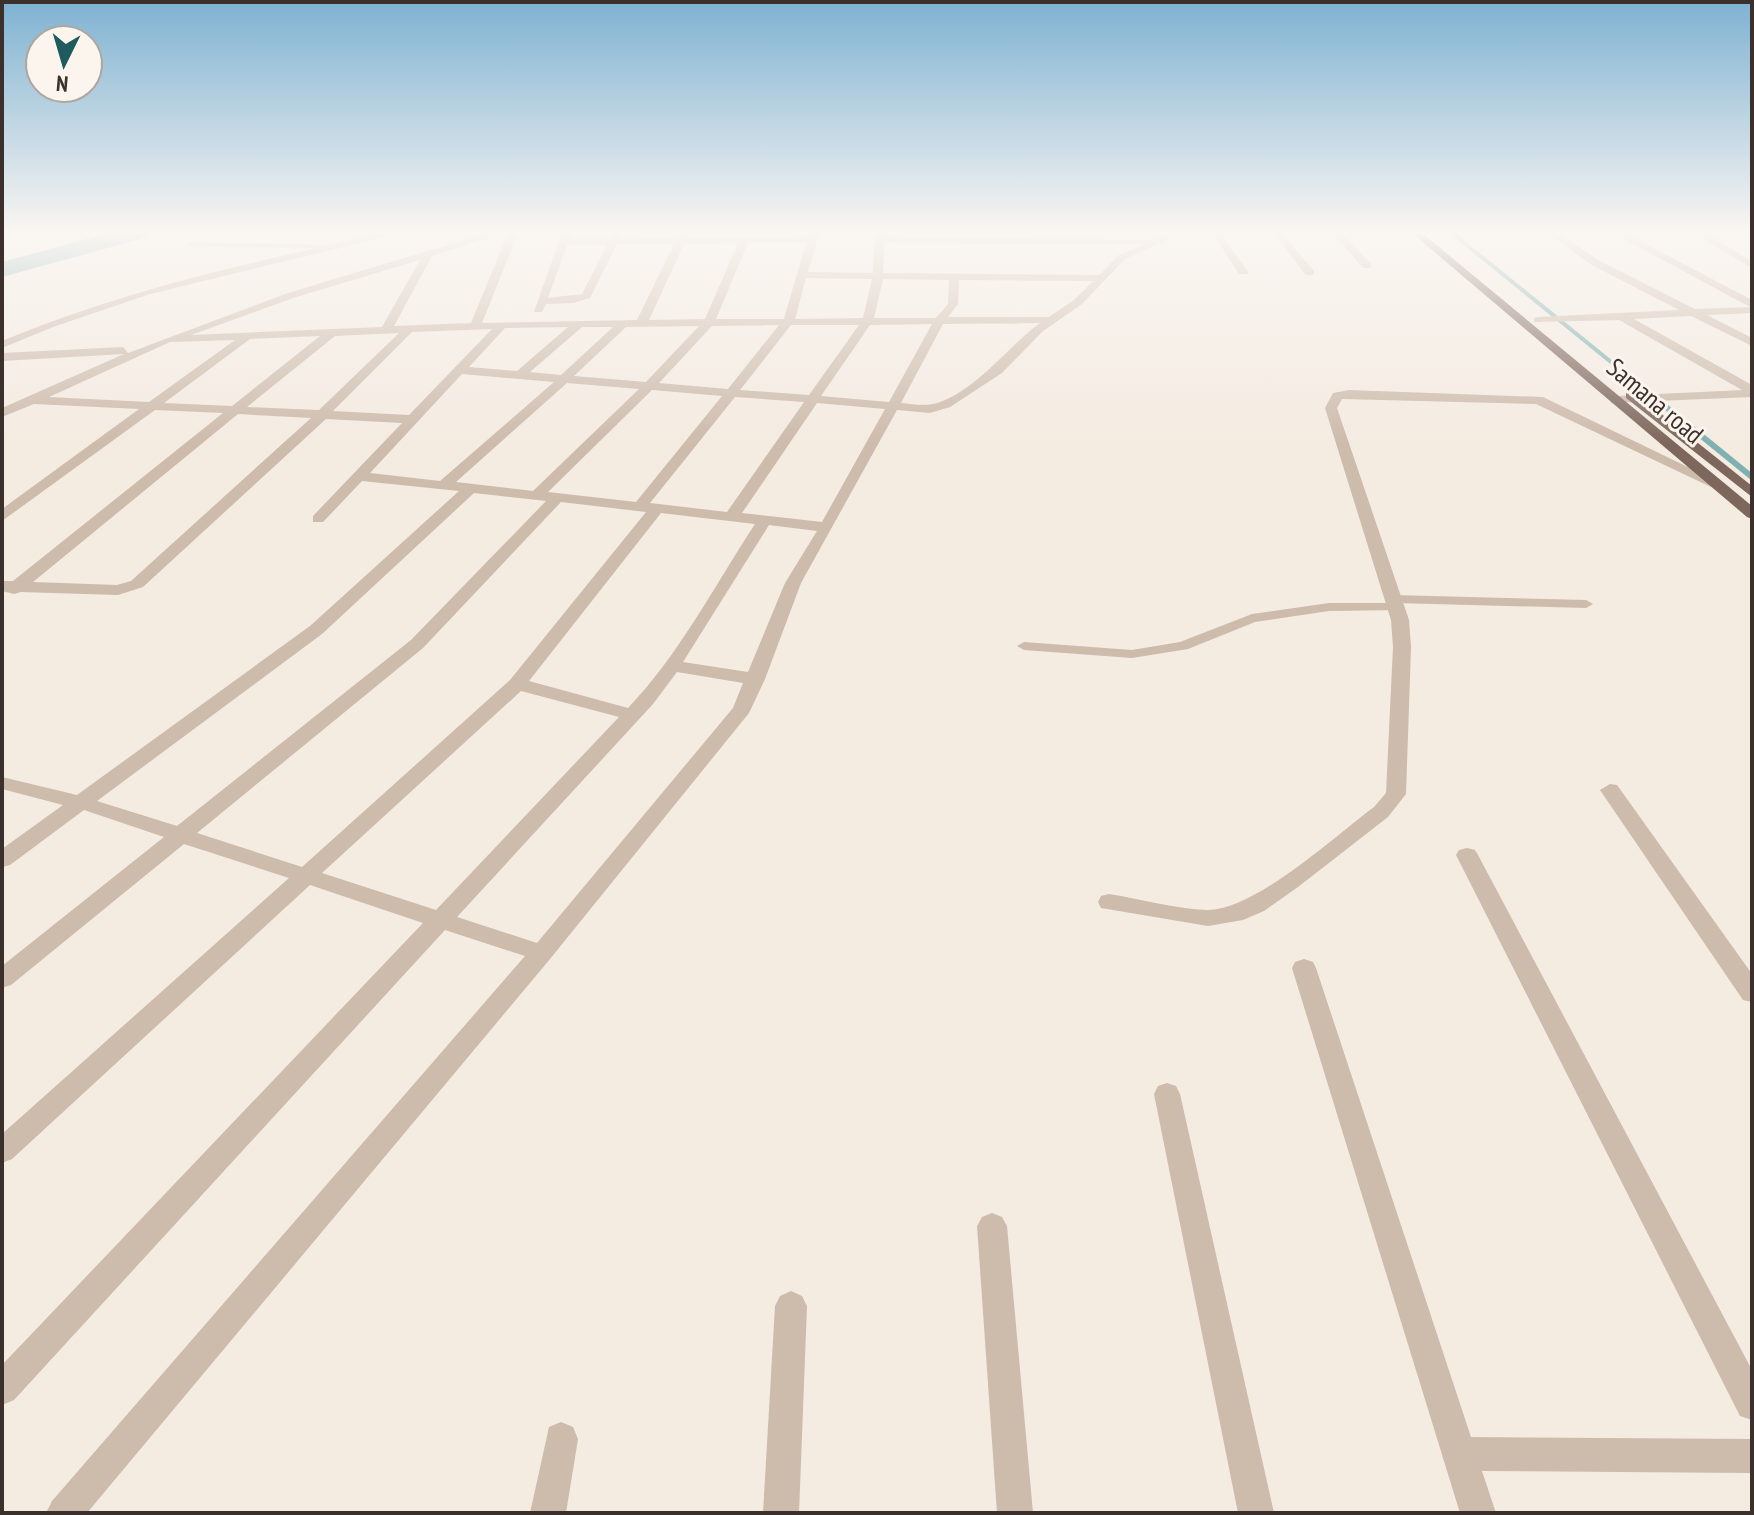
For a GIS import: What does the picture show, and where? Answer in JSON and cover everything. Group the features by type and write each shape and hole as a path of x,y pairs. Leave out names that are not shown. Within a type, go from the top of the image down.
{"main road":[{"name":"Samana road","path":"1499,304 1752,514"},
{"name":"Samana road","path":"1517,304 1752,493"}],"street":[{"path":"2,345 63,318 108,304"},
{"path":"2,413 168,339 267,304"},
{"path":"386,330 401,304"},
{"path":"475,326 484,304"},
{"path":"532,324 540,304"},
{"path":"642,322 651,304"},
{"path":"537,495 649,386 710,321 717,304"},
{"path":"2,1151 517,684 732,393 789,321 795,304"},
{"path":"732,516 816,400 868,320 872,304"},
{"path":"64,1513 542,953 742,709 793,583 827,527 939,321 953,304"},
{"path":"458,370 920,409 945,404 998,370 1039,329 1076,304"},
{"path":"1673,304 1752,343"},
{"path":"1538,320 1752,307"},
{"path":"1623,316 1752,391"},
{"path":"168,339 532,324 1052,320"},
{"path":"520,375 580,323"},
{"path":"444,485 623,323"},
{"path":"318,519 502,325"},
{"path":"9,586 118,590 137,584 322,415 409,329"},
{"path":"2,599 9,586 332,332"},
{"path":"2,516 248,335"},
{"path":"2,357 139,351"},
{"path":"1616,400 1752,391"},
{"path":"1109,902 1208,918 1235,914 1256,905 1381,812 1396,794 1402,647 1400,620 1331,408 1337,396 1538,400 1716,484"},
{"path":"32,399 410,419"},
{"path":"358,476 827,527"},
{"path":"2,860 316,630 471,488"},
{"path":"2,979 417,644 558,497"},
{"path":"2,1389 438,918 632,715 672,666 765,520"},
{"path":"672,666 756,679"},
{"path":"517,684 632,715"},
{"path":"2,783 83,803 542,953"},
{"path":"1610,790 1752,993"},
{"path":"1467,855 1752,1404"},
{"path":"1304,968 1478,1513"},
{"path":"1167,1094 1256,1513"},
{"path":"992,1226 1015,1513"},
{"path":"781,1513 791,1306"},
{"path":"548,1513 561,1439"},
{"path":"1459,1454 1752,1456"}],"lane":[{"path":"1024,646 1132,654 1183,646 1231,625 1265,616 1329,607 1394,603 1586,604"}],"waterway":[{"path":"1539,304 1627,375"},
{"path":"1624,373 1752,477"}]}
